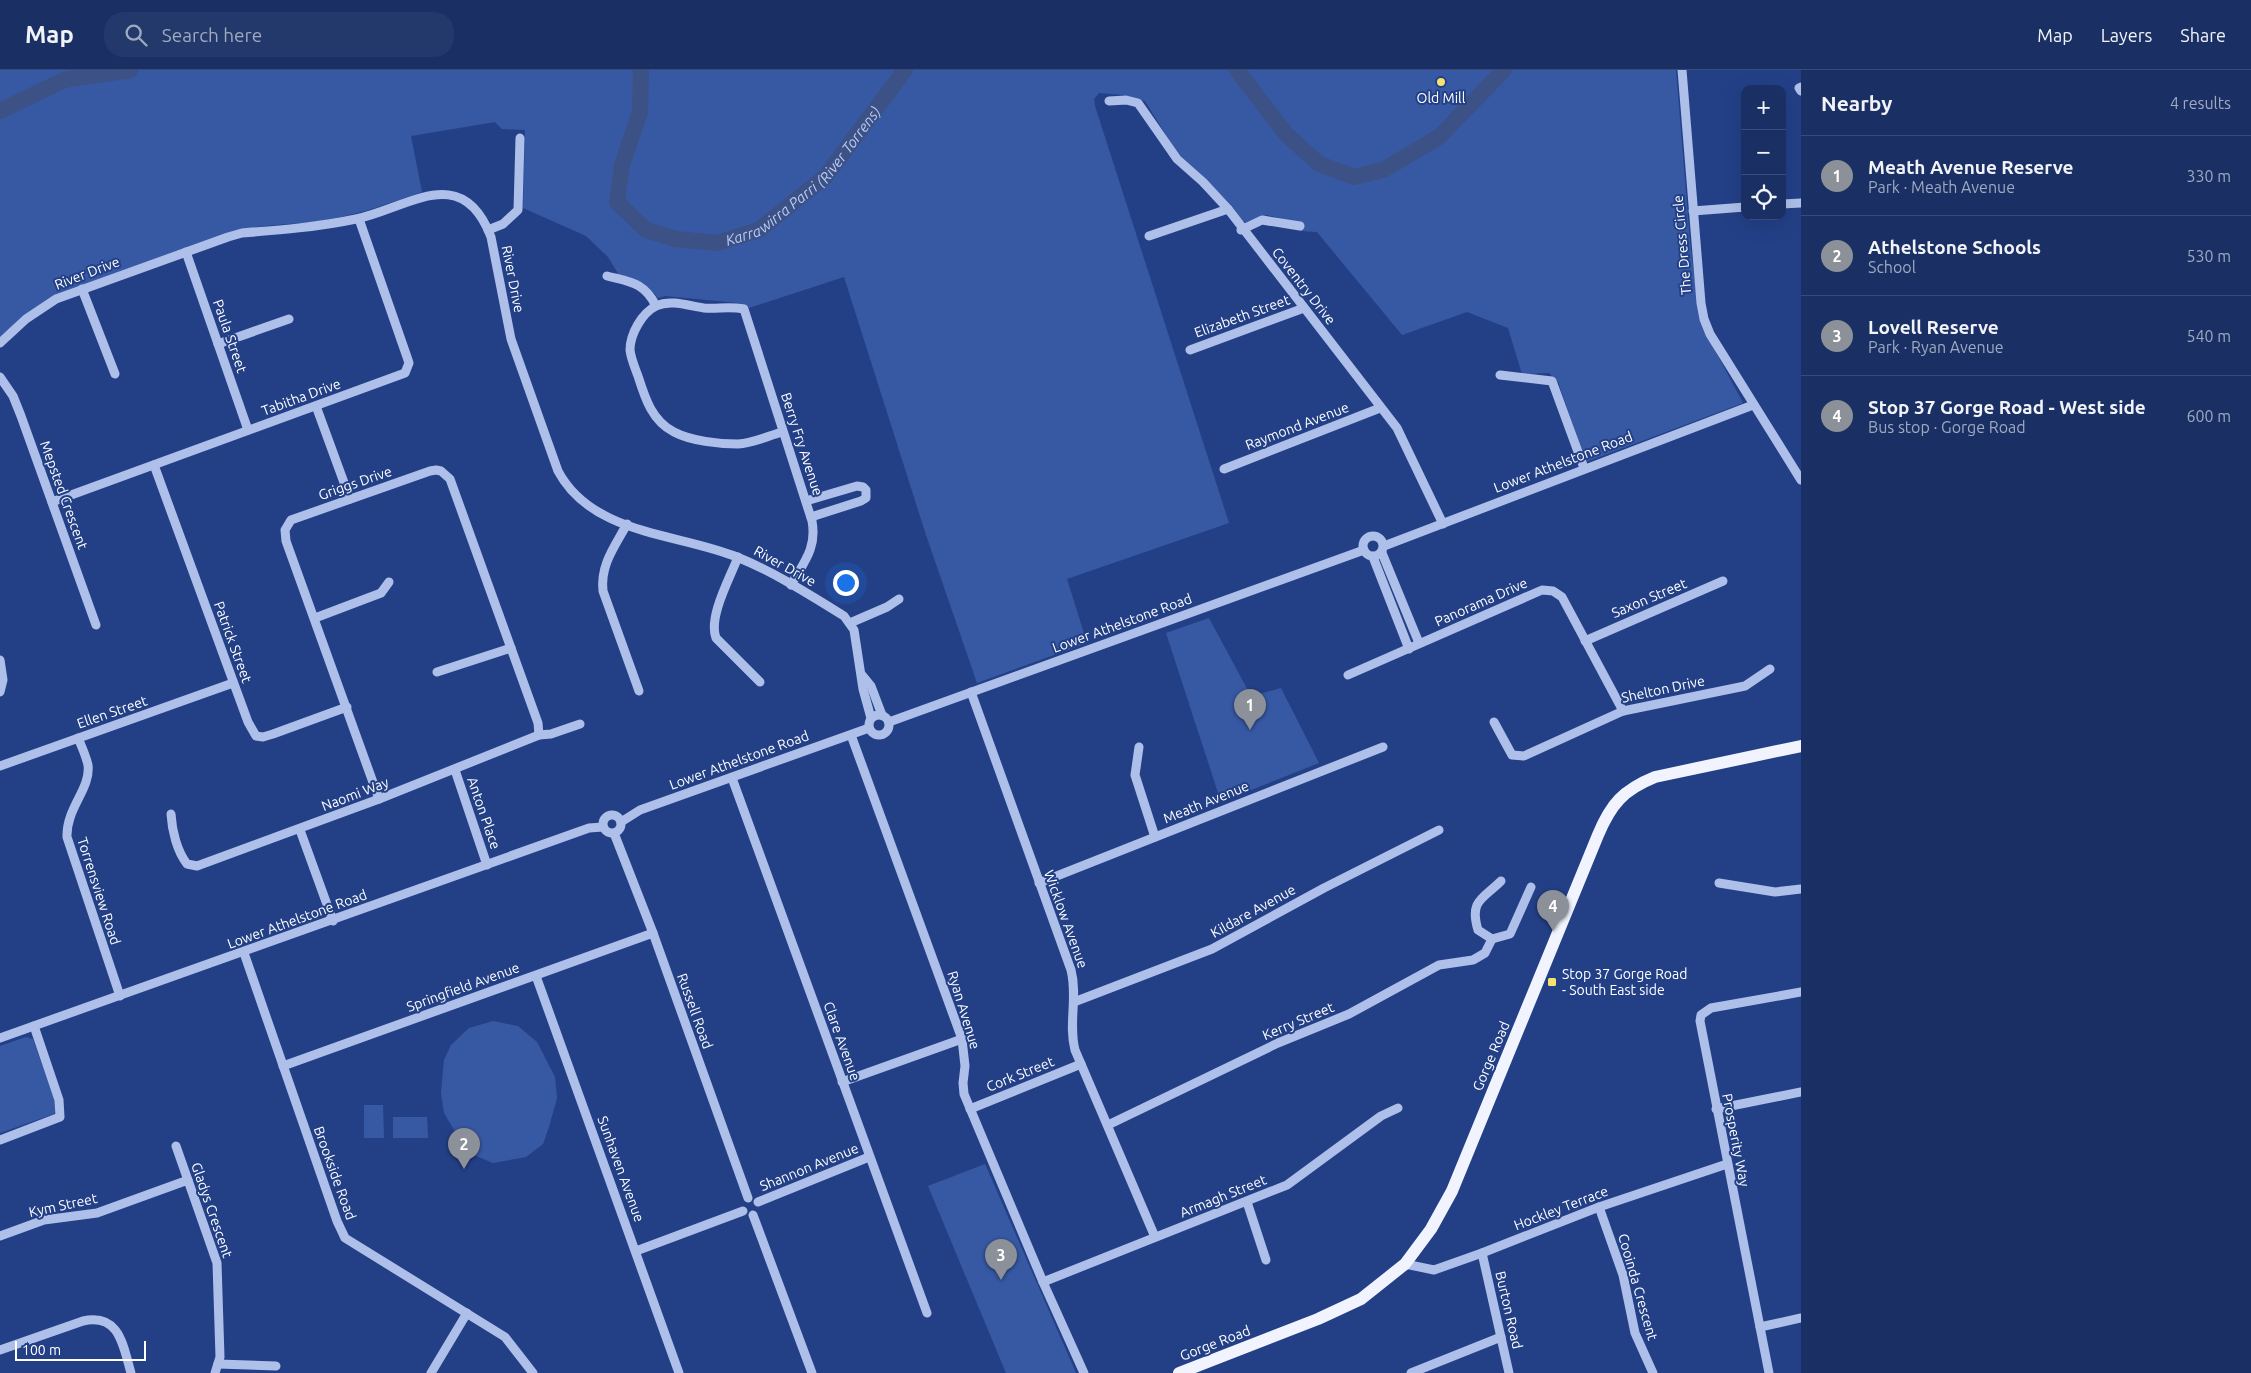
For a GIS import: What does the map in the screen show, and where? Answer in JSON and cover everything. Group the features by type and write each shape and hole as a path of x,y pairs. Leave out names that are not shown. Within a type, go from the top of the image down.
{"main road":[{"name":"Gorge Road","path":"1179,1373 1344,1308 1374,1290 1405,1264 1430,1229 1452,1192 1590,853 1611,808 1627,790 1655,776 1801,746"}],"street":[{"name":"The Dress Circle","path":"1682,70 1701,303 1704,319 1710,334 1801,480"},
{"path":"1801,87 1799,88 1801,91"},
{"name":"Coventry Drive","path":"1110,101 1126,100 1138,103 1177,159 1203,182 1228,209 1241,230 1397,428 1442,524"},
{"path":"488,230 503,224 518,210 520,138"},
{"name":"River Drive","path":"0,343 37,311 56,299 242,233 332,224 359,219 420,197 441,194 453,196 468,203 481,216 488,230 511,339 558,471 565,485 580,500 606,517 716,548 738,557 844,616 850,623"},
{"path":"1786,204 1801,203"},
{"path":"1693,211 1741,207"},
{"path":"1149,236 1228,209"},
{"name":"Tabitha Drive","path":"52,502 399,377 408,369 407,358 359,219"},
{"path":"1241,230 1262,220 1300,226"},
{"name":"Paula Street","path":"186,252 248,430"},
{"path":"607,276 643,287 656,306 651,308 640,322 633,335 630,349 647,404 663,426 684,436 739,444 782,432"},
{"path":"82,289 115,374"},
{"name":"Berry Fry Avenue","path":"656,306 672,302 706,308 734,307 744,309 782,432 811,516 814,531 812,548 791,585"},
{"name":"Elizabeth Street","path":"1190,350 1304,308"},
{"path":"218,344 289,319"},
{"path":"1500,375 1552,381 1584,468"},
{"name":"Mepsted Crescent","path":"0,377 13,396 96,625"},
{"name":"Lower Athelstone Road","path":"1380,552 1442,524 1584,468 1753,405"},
{"path":"316,406 350,499"},
{"name":"Raymond Avenue","path":"1224,469 1380,408"},
{"name":"Patrick Street","path":"154,465 233,684 248,722 256,736 263,737 273,734 347,707"},
{"name":"Griggs Drive","path":"379,799 286,541 285,530 291,520 430,471 436,470 446,474 450,478 538,723 539,735"},
{"path":"806,501 857,486 863,487 866,490 866,498 861,501 811,516"},
{"path":"627,524 606,562 601,580 603,591 639,691"},
{"path":"1380,552 1367,554 1364,550 1365,540 1372,536 1379,538 1380,552 1409,649"},
{"name":"Lower Athelstone Road","path":"889,722 1364,550"},
{"path":"1380,552 1420,644"},
{"path":"738,557 716,612 714,632 716,638 760,682"},
{"name":"Saxon Street","path":"1585,640 1723,581"},
{"path":"315,618 381,593 389,582"},
{"name":"Panorama Drive","path":"1348,675 1542,590 1553,591 1562,597 1622,711"},
{"path":"862,675 871,686 882,715 889,722 889,729 882,735 875,734 869,728 871,718 863,690 854,630 850,623 887,607 899,599"},
{"path":"437,672 511,648"},
{"path":"0,660 3,680 0,692"},
{"name":"Shelton Drive","path":"1494,722 1512,755 1524,756 1622,711 1745,686 1770,669"},
{"name":"Ellen Street","path":"0,766 233,684"},
{"name":"Wicklow Avenue","path":"970,692 1071,970 1075,988 1071,1034 1074,1050 1156,1238"},
{"path":"871,718 882,715"},
{"name":"Naomi Way","path":"171,814 171,825 182,857 187,864 197,866 300,830 539,735 551,734 580,724"},
{"name":"Lower Athelstone Road","path":"621,822 640,810 869,728"},
{"name":"Ryan Avenue","path":"851,735 962,1039 966,1066 964,1094 1043,1282 1084,1373"},
{"name":"Torrensview Road","path":"78,738 88,765 88,774 86,784 68,819 67,836 120,996"},
{"path":"1139,747 1135,775 1156,837"},
{"name":"Meath Avenue","path":"1039,883 1383,747"},
{"name":"Anton Place","path":"454,770 487,865"},
{"name":"Clare Avenue","path":"732,778 927,1313"},
{"path":"608,815 615,815 621,822 620,829 614,833 607,832 603,827 603,820 608,815"},
{"name":"Lower Athelstone Road","path":"0,1038 244,953 589,828 603,827"},
{"path":"300,830 333,921"},
{"name":"Kildare Avenue","path":"1074,1002 1212,949 1324,888 1439,830"},
{"name":"Russell Road","path":"614,833 653,933 748,1198"},
{"path":"1492,939 1478,930 1475,912 1484,894 1501,881"},
{"path":"1719,883 1775,892 1801,889"},
{"name":"Kerry Street","path":"1108,1125 1278,1043 1350,1014 1439,965 1472,960 1485,953 1492,939 1510,934 1531,887"},
{"name":"Springfield Avenue","path":"283,1066 653,933"},
{"name":"Brookside Road","path":"244,953 337,1221 345,1238 505,1336 533,1373"},
{"name":"Sunhaven Avenue","path":"536,976 679,1373"},
{"name":"Prosperity Way","path":"1769,1373 1726,1164 1700,1021 1701,1015 1711,1008 1801,992"},
{"path":"0,1140 60,1117 59,1100 34,1026"},
{"path":"842,1082 962,1039"},
{"name":"Cork Street","path":"970,1109 1081,1064"},
{"path":"1716,1109 1801,1092"},
{"name":"Armagh Street","path":"1043,1282 1287,1186 1380,1116 1398,1108"},
{"name":"Gladys Crescent","path":"176,1146 217,1263 220,1356 216,1369"},
{"name":"Shannon Avenue","path":"758,1202 869,1156"},
{"name":"Hockley Terrace","path":"1405,1264 1434,1270 1599,1207 1726,1164"},
{"name":"Kym Street","path":"0,1236 44,1220 97,1213 188,1180"},
{"path":"743,1211 742,1205 748,1198 754,1198 758,1202 759,1210 754,1215"},
{"path":"1247,1202 1266,1260"},
{"name":"Cooinda Crescent","path":"1599,1207 1623,1275 1635,1333 1653,1373"},
{"path":"636,1251 743,1211"},
{"path":"743,1211 754,1215"},
{"path":"754,1215 812,1373"},
{"name":"Burton Road","path":"1482,1253 1509,1373"},
{"path":"431,1373 467,1313"},
{"path":"1760,1327 1801,1318"},
{"path":"0,1350 93,1319 102,1320 118,1333 132,1373"},
{"path":"1411,1373 1501,1337"},
{"path":"216,1369 276,1366"}],"shaded area":[{"path":"0,70 1676,70 1690,241 1698,307 1702,326 1743,403 1586,462 1558,382 1549,373 1522,374 1508,328 1467,312 1402,335 1317,232 1300,231 1300,223 1267,215 1245,223 1177,153 1145,101 1123,95 1099,93 1094,99 1095,106 1229,523 1067,579 1087,643 977,683 926,535 844,277 749,308 739,303 665,296 658,298 641,282 619,275 608,257 586,236 523,208 525,130 502,129 495,122 411,136 422,192 342,217 264,226 225,234 57,294 0,338"},
{"path":"1209,618 1251,696 1281,688 1319,763 1221,802 1166,633"},
{"path":"493,1021 518,1026 537,1042 555,1077 557,1098 543,1144 526,1157 493,1163 476,1156 460,1140 444,1113 441,1093 444,1060 451,1045 469,1028"},
{"path":"26,1037 33,1039 57,1107 54,1114 0,1133 0,1046"},
{"path":"364,1105 383,1105 384,1138 364,1138"},
{"path":"393,1117 427,1117 428,1138 393,1138"},
{"path":"985,1164 1076,1373 1006,1373 928,1186"}],"waterway":[{"name":"Karrawirra Parri (River Torrens)","path":"0,111 64,80 130,70"},
{"name":"Karrawirra Parri (River Torrens)","path":"641,70 640,112 622,165 617,202 646,230 676,239 717,243 759,230 825,177 905,70"},
{"name":"Karrawirra Parri (River Torrens)","path":"1237,70 1286,134 1319,164 1354,177 1383,170 1439,137 1504,70"}],"place":[{"name":"Old Mill","path":"1441,82"},
{"name":"Meath Avenue Reserve","path":"1250,730"},
{"name":"Stop 37 Gorge Road - West side","path":"1553,931"},
{"name":"Stop 37 Gorge Road - South East side","path":"1552,982"},
{"name":"Athelstone Schools","path":"464,1169"},
{"name":"Lovell Reserve","path":"1001,1280"}]}
